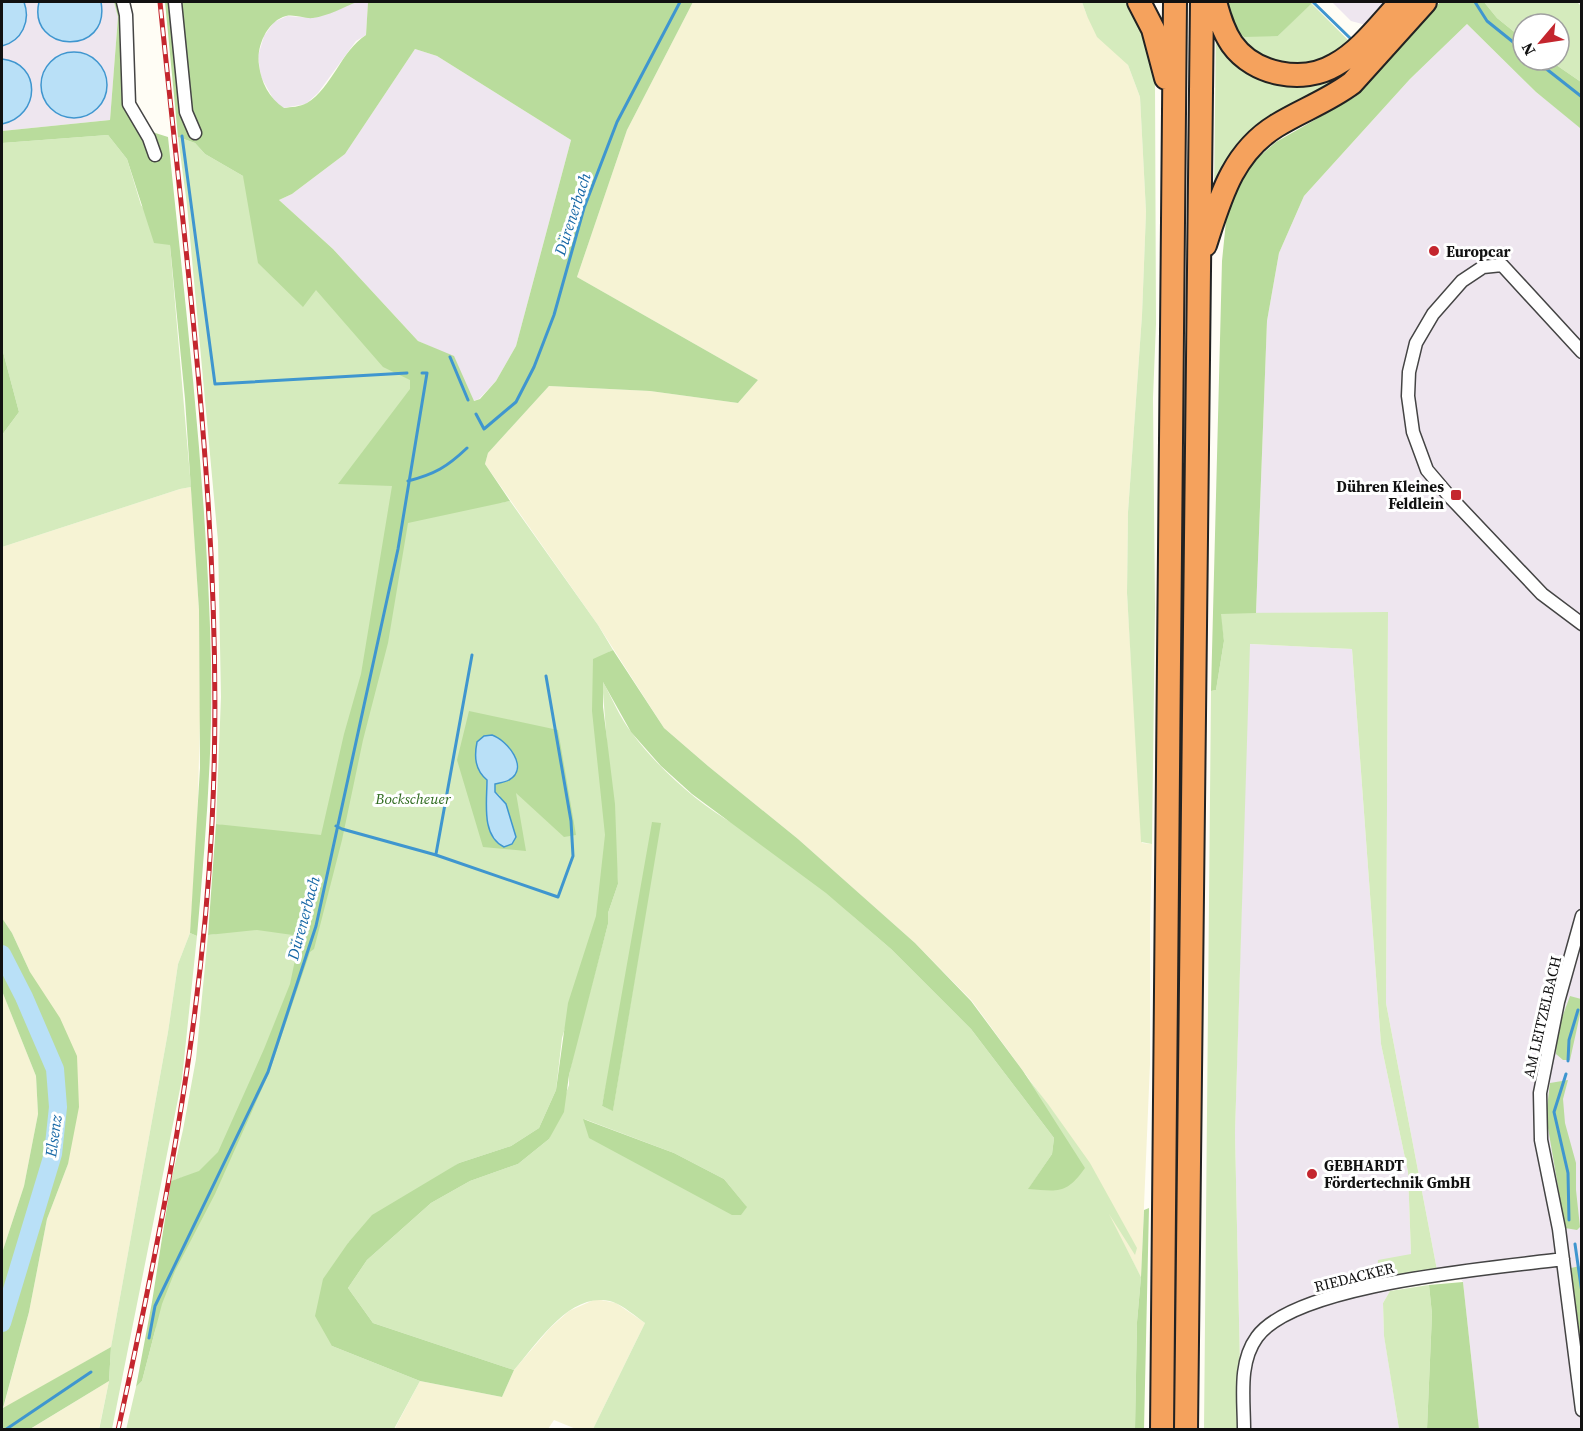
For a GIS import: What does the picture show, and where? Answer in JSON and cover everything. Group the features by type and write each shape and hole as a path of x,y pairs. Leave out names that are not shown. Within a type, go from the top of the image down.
{"highway":[{"path":"1139,2 1153,29 1174,115"},
{"path":"1162,1430 1175,2"},
{"path":"1186,1430 1202,2"},
{"path":"1215,2 1221,22 1233,45 1250,61 1286,75 1320,72 1372,47 1425,2"},
{"path":"1199,267 1220,199 1236,164 1263,134 1340,92 1352,83 1401,2"}],"street":[{"path":"123,2 126,15 129,104 156,155"},
{"path":"175,2 186,112 195,133"},
{"path":"1581,352 1502,266 1483,267 1462,281 1433,314 1416,343 1409,372 1408,396 1413,432 1427,470 1542,594 1581,624"},
{"name":"AM LEITZELBACH","path":"1581,916 1558,1002 1540,1093 1541,1140 1563,1259 1581,1410"},
{"name":"RIEDACKER","path":"1244,1430 1245,1359 1258,1336 1283,1317 1335,1295 1374,1286 1563,1259"}],"shaded area":[{"path":"2,2 114,2 118,17 110,120 2,131"},
{"path":"357,2 368,2 366,35 356,41 318,93 306,104 283,108 275,102 261,77 258,56 264,36 274,22 287,16 313,18"},
{"path":"693,2 1082,2 1087,16 1128,65 1140,97 1146,212 1142,315 1128,512 1127,593 1142,843 1152,844 1150,1064 1141,1277 1059,1120 972,1001 915,943 798,839 664,728 598,625 485,464 488,453 549,386 650,391 738,403 758,380 577,277 627,130"},
{"path":"1332,2 1389,2 1366,25 1351,21"},
{"path":"1467,24 1511,67 1511,72 1516,72 1536,92 1581,126 1581,1429 1479,1429 1463,1282 1456,1273 1437,1270 1386,1003 1388,612 1256,613 1267,321 1279,253 1304,196 1410,79"},
{"path":"415,49 437,56 571,140 516,346 496,381 479,399 473,401 454,357 418,341 333,249 279,200 292,194 345,154"},
{"path":"191,487 199,610 200,717 197,837 190,933 178,964 168,1032 111,1347 3,1409 29,1312 47,1219 68,1164 30,972 12,933 2,918 2,547"},
{"path":"1249,644 1352,649 1381,1044 1408,1172 1411,1254 1377,1280 1390,1291 1383,1303 1384,1335 1399,1429 1239,1430 1240,1366 1235,1133"},
{"path":"2,991 36,1076 38,1114 24,1186 2,1253"},
{"path":"596,1299 616,1303 645,1323 593,1429 576,1429 554,1420 548,1429 394,1430 420,1381 502,1397 514,1370 550,1328 569,1311"},
{"path":"109,1381 99,1429 30,1430 32,1428"}],"green space":[{"path":"114,2 118,2 122,16 125,106 149,131 168,137 195,399 209,595 211,661 208,799 197,936 190,933 200,768 199,610 185,399 170,245 154,243 127,159 108,135 2,143 2,131 110,120 118,17"},
{"path":"165,2 357,2 319,17 286,16 273,23 268,29 259,50 260,71 270,94 284,108 307,103 316,96 350,50 366,35 368,2 693,2 627,130 577,277 758,380 738,403 650,391 549,386 488,453 485,464 510,501 408,523 388,643 314,949 310,952 269,1073 215,1194 175,1271 162,1304 142,1381 136,1387 171,1181 199,1171 218,1152 290,984 300,936 257,930 208,935 216,824 321,835 344,734 361,674 392,486 338,484 410,389 410,380 383,367 316,290 303,307 258,263 243,176 205,154 195,143 178,137","holes":["415,49 437,56 571,140 516,346 496,381 480,399 474,401 454,356 418,341 333,249 279,200 292,194 345,154"]},
{"path":"1082,2 1131,2 1149,39 1155,83 1156,324 1153,398 1155,607 1152,844 1141,842 1127,593 1128,512 1142,315 1146,212 1140,97 1128,65 1097,37"},
{"path":"1225,2 1313,2 1278,36 1244,37 1228,20"},
{"path":"1440,2 1484,2 1497,18 1511,29 1511,67 1467,24 1410,79 1304,196 1279,253 1267,321 1256,613 1221,614 1224,641 1216,690 1211,691 1222,261 1227,211 1253,162 1276,142 1355,97"},
{"path":"1484,2 1577,2 1581,6 1581,82 1566,72 1571,72 1571,12 1511,12 1511,29 1497,18"},
{"path":"1311,3 1350,42 1340,54 1300,67 1267,61 1243,41 1228,20 1278,36"},
{"path":"1216,26 1245,66 1351,66 1349,74 1272,122 1214,195"},
{"path":"1516,72 1566,72 1581,82 1580,128"},
{"path":"108,135 127,159 141,205 170,245 191,487 2,547 2,435 19,412 2,348 2,143"},
{"name":"Bockscheuer","path":"178,137 195,143 205,154 243,176 323,250 499,503 510,501 598,625 613,650 609,652 667,738 969,1003 1048,1104 1090,1163 1137,1248 1135,1255 1109,1214 1141,1277 1137,1322 1135,1429 593,1429 645,1323 621,1306 613,1302 598,1300 583,1303 557,1321 514,1370 373,1323 348,1288 367,1260 431,1203 470,1181 518,1164 549,1139 569,1085 575,1048 608,924 608,913 618,884 602,680 628,727 654,759 693,796 736,825 597,669 611,878 562,1038 556,1090 539,1128 511,1146 459,1163 348,1243 332,1346 420,1381 394,1429 126,1430 136,1387 142,1381 155,1331 184,1177 171,1181 196,1059 208,935 216,934 222,825 216,824 221,697 218,541 187,205","holes":["660,823 613,1110 612,1110 602,1106","846,910 889,945 965,1017 1083,1170 1029,1188 1052,1154 1054,1138 971,1029 891,949","584,1119 674,1153 724,1179 746,1206"]},
{"path":"2,348 19,412 2,435"},
{"path":"1388,612 1386,1003 1437,1270 1377,1280 1378,1260 1411,1254 1408,1172 1381,1044 1352,649 1250,644 1235,1133 1240,1366 1239,1429 1204,1429 1211,691 1216,690 1224,641 1220,613"},
{"path":"613,650 664,728 798,839 915,943 971,1001 1023,1071 1085,1168 1067,1187 1054,1190 1028,1189 1052,1154 1054,1138 971,1029 891,949 826,893 692,794 661,766 631,732 603,682 603,707 615,804 618,884 608,913 608,924 569,1075 564,1112 549,1139 518,1164 470,1181 431,1203 367,1260 348,1288 373,1323 514,1370 502,1397 420,1381 332,1346 315,1316 323,1279 348,1243 372,1215 459,1163 511,1146 539,1128 556,1090 568,1003 596,916 605,835 592,711 593,659"},
{"path":"469,711 558,730 576,835 564,837 516,793 526,851 483,847 457,760","holes":["487,780 495,784 495,792 500,795 504,847 492,835 487,818"]},
{"path":"652,822 661,823 613,1111 602,1106"},
{"path":"2,918 12,933 30,972 60,1018 77,1056 79,1107 68,1164 47,1219 29,1312 3,1408 111,1347 109,1381 30,1429 2,1429 2,1253 24,1186 38,1114 36,1076 2,991"},
{"path":"190,933 197,936 182,1079 112,1429 99,1430 109,1381 111,1347 168,1032 178,964"},
{"path":"1570,996 1581,999 1581,1010 1570,1060 1563,1060 1556,1054 1557,1031"},
{"path":"1568,1080 1563,1099 1565,1123 1576,1163 1580,1227 1577,1230 1565,1228 1546,1116 1550,1083"},
{"path":"583,1119 674,1153 724,1179 747,1207 741,1215 732,1215 589,1138"},
{"path":"1149,1208 1144,1429 1135,1429 1137,1322 1144,1210"},
{"path":"1580,1266 1582,1275 1581,1345 1571,1268"},
{"path":"1463,1282 1479,1429 1427,1429 1432,1314 1429,1285"},
{"path":"1429,1285 1432,1314 1427,1429 1399,1429 1384,1336 1383,1303 1390,1291"}],"water":[{"path":"2,2 24,2 26,16 20,35 2,46"},
{"path":"39,2 101,2 101,20 94,32 83,40 69,42 56,39 45,31 39,19"},
{"path":"74,52 86,55 97,62 104,73 107,85 104,97 97,108 86,115 74,118 62,115 51,108 44,97 41,85 44,73 51,62 62,55"},
{"path":"2,59 15,63 24,70 30,79 32,90 30,101 24,111 15,119 2,124"},
{"path":"492,735 510,748 517,762 515,775 508,781 495,784 495,792 506,804 516,837 512,844 504,847 497,842 489,827 486,808 487,780 478,768 476,758 477,742 484,736"}],"waterway":[{"name":"Dürenerbach","path":"476,414 484,429 516,402 534,367 554,315 584,208 617,122 680,2"},
{"path":"1313,2 1350,38"},
{"name":"Dürenerbach","path":"1475,2 1487,21 1511,40"},
{"name":"Dürenerbach","path":"1550,72 1582,97"},
{"path":"182,136 215,384 407,373"},
{"path":"450,357 468,400"},
{"name":"Dürenerbach","path":"149,1338 155,1306 268,1072 316,926 398,549 427,373 422,373"},
{"name":"Dürenerbach","path":"408,481 440,469 467,448"},
{"path":"436,854 472,655"},
{"path":"336,826 436,855 558,897 573,856 571,821 546,676"},
{"name":"Elsenz","path":"2,954 24,997 55,1069 58,1107 53,1154 2,1323"},
{"path":"1568,1061 1569,1040 1578,1010"},
{"path":"1566,1074 1554,1112 1568,1173 1569,1220"},
{"path":"1575,1244 1582,1293"},
{"name":"Dürenerbach","path":"5,1430 91,1372"}],"railway":[{"path":"118,1430 150,1280 178,1128 199,976 212,823 215,720 214,617 209,514 192,309 160,2"}],"place":[{"name":"Europcar","path":"1434,251"},
{"name":"Dühren Kleines Feldlein","path":"1456,495"},
{"name":"GEBHARDT Fördertechnik GmbH","path":"1312,1174"}]}
